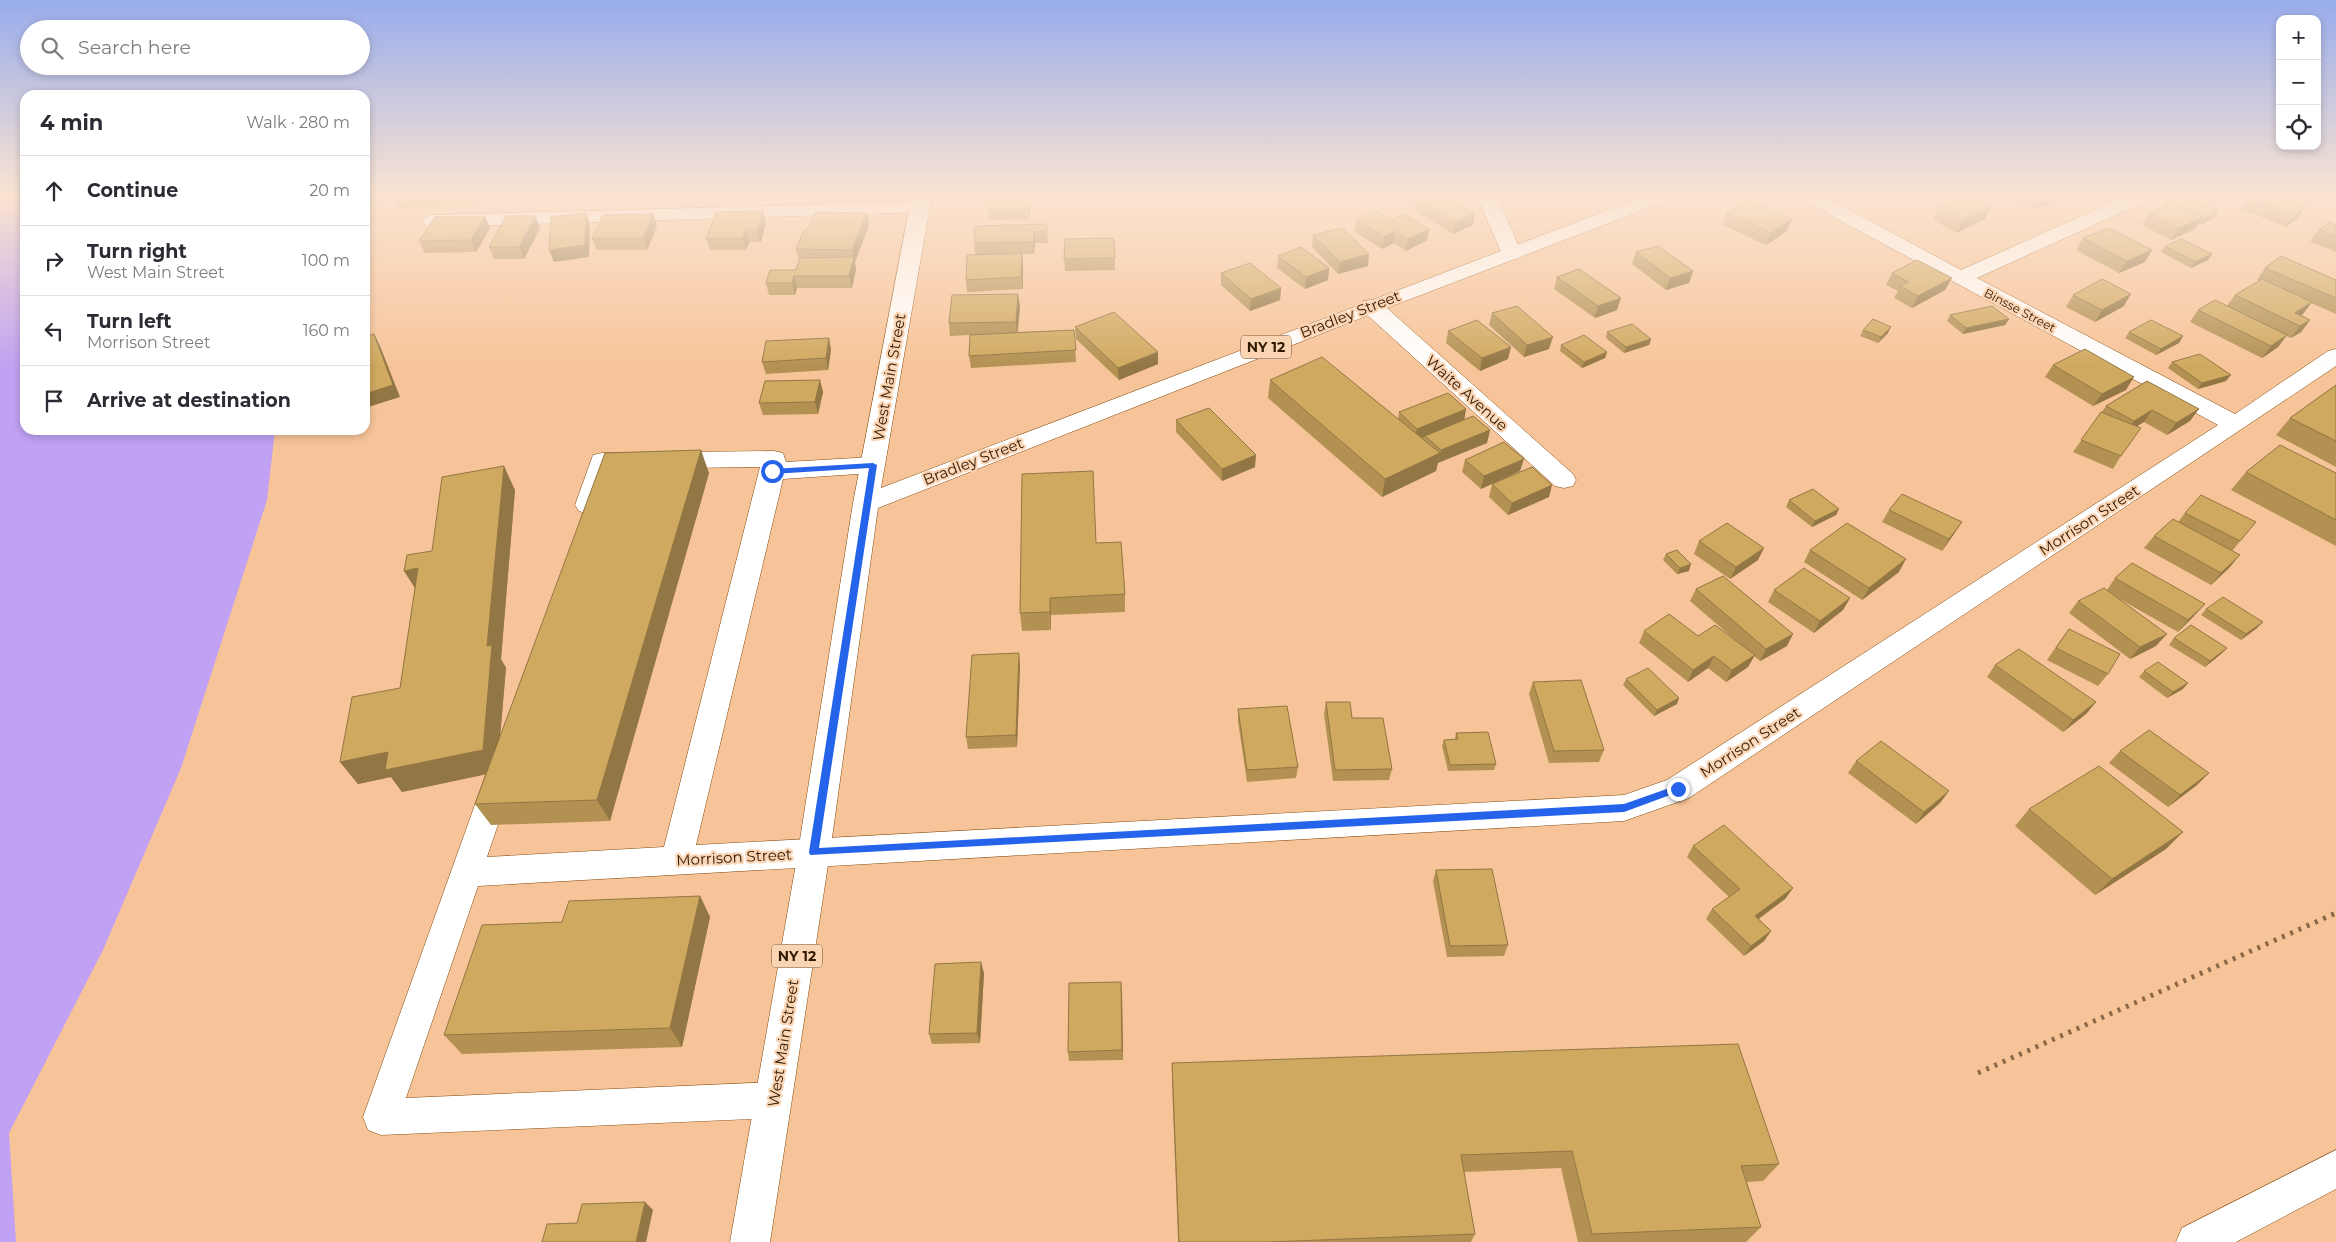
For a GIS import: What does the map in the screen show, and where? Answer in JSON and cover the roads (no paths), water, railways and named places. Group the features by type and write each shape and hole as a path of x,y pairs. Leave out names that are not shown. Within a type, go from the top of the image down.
{"street":[{"name":"West Main Street","path":"750,1242 814,852 866,503 912,252"},
{"name":"Bradley Street","path":"866,503 1371,306 1517,252"},
{"name":"Binsse Street","path":"1912,252 2236,424"},
{"path":"1960,278 2018,252"},
{"name":"Waite Avenue","path":"1371,306 1564,480"},
{"name":"Morrison Street","path":"468,872 1624,808 1678,789 2236,424 2336,356"},
{"path":"580,526 602,461 774,459 676,860"},
{"path":"772,471 873,465"},
{"path":"504,760 468,872 381,1117 774,1100"},
{"path":"2196,1242 2336,1169"}],"railway":[{"path":"1978,1073 2336,913"}]}
